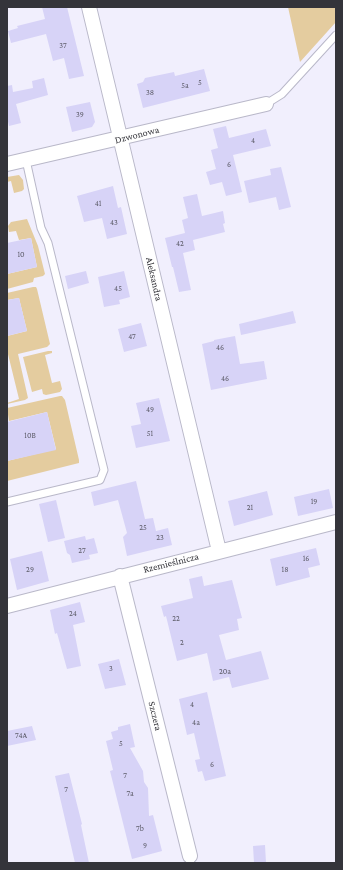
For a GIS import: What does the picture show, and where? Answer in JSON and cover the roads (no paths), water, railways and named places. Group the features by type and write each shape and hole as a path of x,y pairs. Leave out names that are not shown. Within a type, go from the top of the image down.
{"street":[{"name":"Aleksandra","path":"89,7 219,552"},
{"name":"Dzwonowa","path":"7,164 266,104"},
{"name":"Rzemieślnicza","path":"7,606 336,522"},
{"name":"Szczera","path":"120,576 190,856"}],"lane":[{"path":"266,104 282,94 336,35"},
{"path":"7,502 100,480 104,470 48,243 41,228 26,160"}]}
